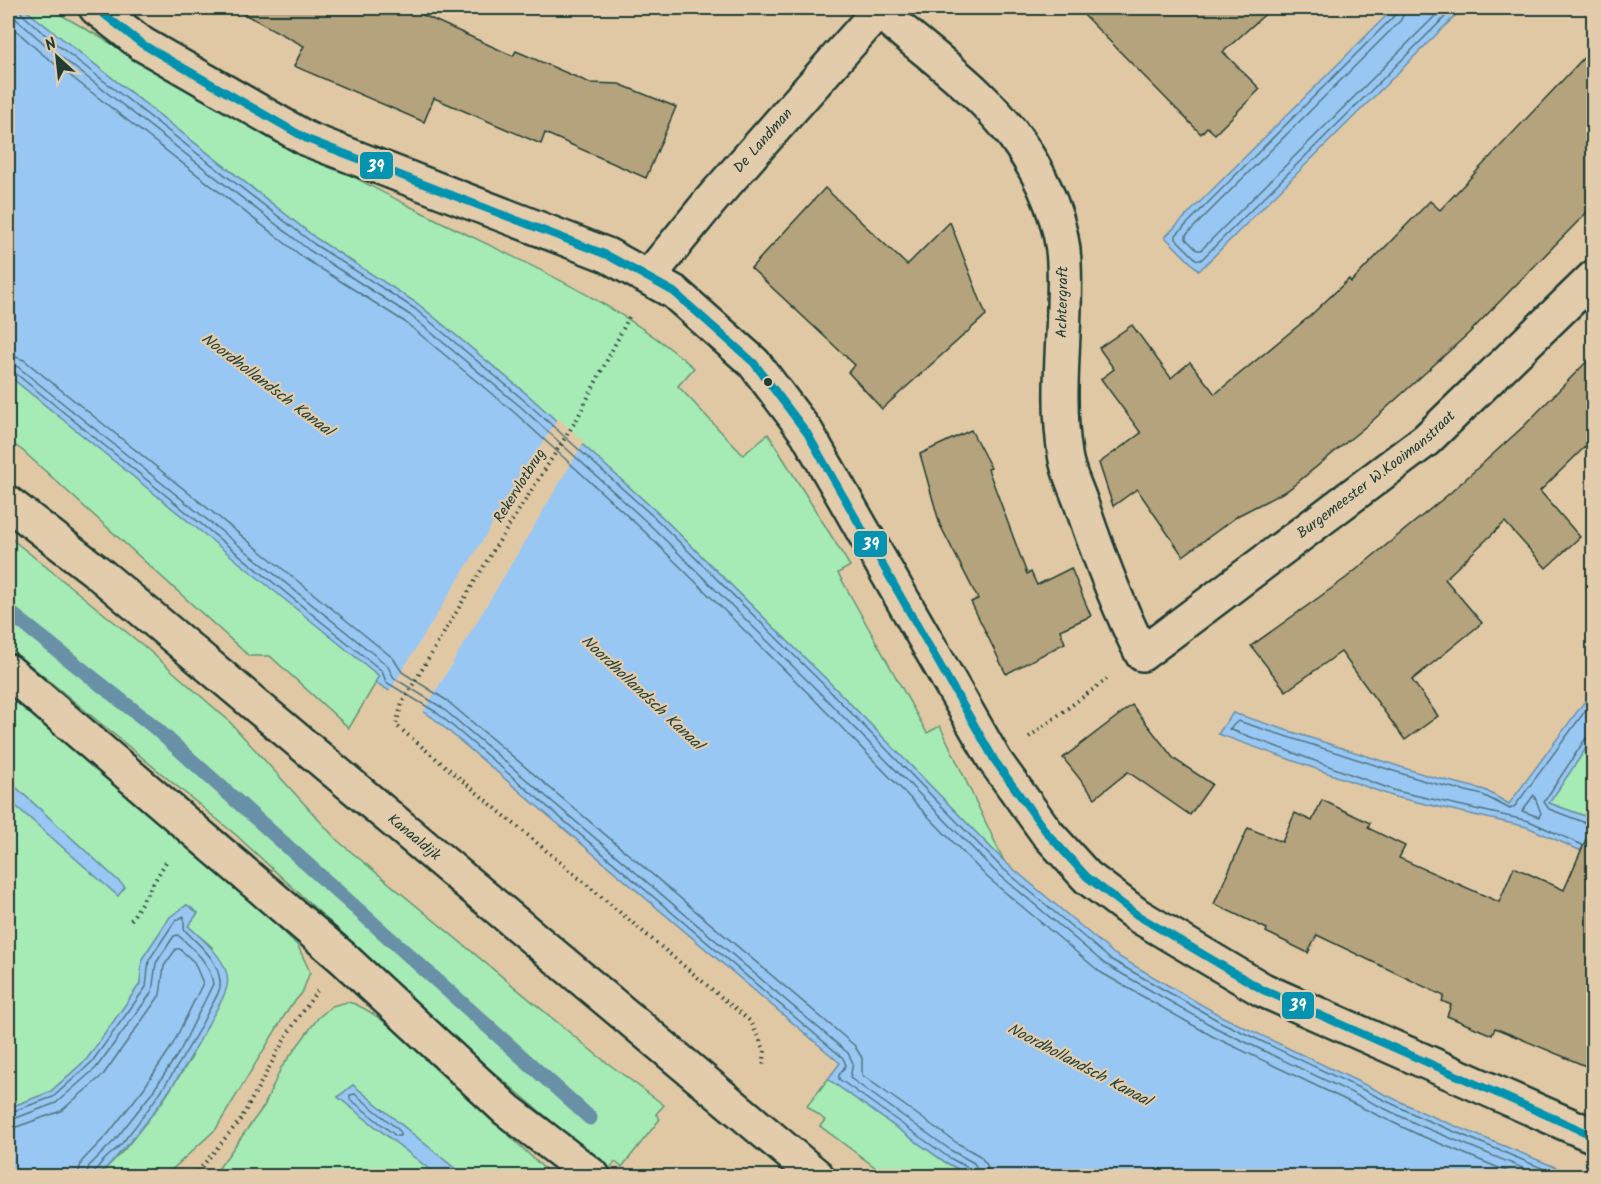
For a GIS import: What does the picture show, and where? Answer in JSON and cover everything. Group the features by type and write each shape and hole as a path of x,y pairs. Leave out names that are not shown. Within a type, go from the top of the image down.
{"street":[{"path":"96,8 142,44 308,139 607,255 649,276 674,292 754,363 807,433 995,761 1055,842 1087,877 1137,915 1263,990 1593,1136"},
{"name":"De Landman","path":"649,276 712,199 878,8"},
{"name":"Achtergraft","path":"878,8 983,100 1004,123 1023,149 1052,209 1060,234 1064,262 1061,383 1065,456 1096,546 1142,654"},
{"name":"Burgemeester W.Kooimanstraat","path":"1142,654 1426,440 1593,277"},
{"name":"Kanaaldijk","path":"8,503 96,571 817,1176"},
{"path":"8,671 342,957 507,1110 593,1176"}],"path":[{"name":"Rekervlotbrug","path":"649,276 608,362 577,419 491,554 402,703 396,725 751,1022 765,1052 763,1068"},
{"path":"995,761 1142,654"},
{"path":"130,920 188,825"},
{"path":"194,1176 241,1119 288,1033 342,957"}],"green space":[{"path":"23,8 49,8 325,162 562,281 631,321 694,368 678,386 743,455 768,434 850,566 838,573 927,733 940,726 1004,861 825,678 660,515 529,396 418,304 317,239"},
{"path":"8,375 380,676 349,728 270,656 249,656 23,451 8,440"},
{"path":"8,536 145,647 228,720 338,841 598,1056 664,1105 656,1114 660,1119 622,1167 615,1162 609,1170 485,1065 236,835 8,647"},
{"path":"8,693 72,743 231,879 298,946 310,972 302,993 289,1008 216,1129 165,1176 98,1176 125,1149 162,1102 192,1057 212,947 188,926 198,913 187,905 170,917 142,959 140,984 87,1059 50,1092 8,1108 8,799 117,895 125,887 8,780"},
{"path":"1593,738 1593,819 1549,803"},
{"path":"347,1002 366,1010 391,1027 450,1078 553,1176 464,1176 353,1085 338,1097 438,1176 213,1176 264,1106 281,1068 318,1018 332,1006"},
{"path":"828,1079 945,1162 971,1176 887,1176 820,1126 825,1120 807,1106"}],"water":[{"name":"Noordhollandsch Kanaal","path":"8,8 23,8 317,239 418,304 529,396 660,515 825,678 1004,861 1114,954 1221,1016 1426,1114 1577,1176 971,1176 945,1162 828,1079 840,1063 432,717 375,682 379,676 8,375"},
{"path":"1394,8 1463,8 1199,271 1165,237"},
{"path":"1588,697 1593,701 1593,738 1549,803 1593,819 1593,856 1527,827 1395,797 1218,734 1233,713 1429,776 1485,790 1509,804"},
{"path":"8,780 125,887 118,896 8,799"},
{"path":"187,905 198,913 188,926 221,960 225,968 227,986 220,1003 175,1082 146,1122 98,1176 8,1176 8,1108 50,1092 87,1059 140,984 142,959 170,917"},
{"path":"353,1085 464,1176 438,1176 338,1097"}],"pier":[{"path":"558,418 584,442 422,714 389,692"}],"building":[{"path":"233,8 408,8 513,56 516,51 590,83 619,84 676,107 646,178 545,133 541,144 434,98 424,122 294,66 304,46"},
{"path":"1077,8 1272,8 1223,52 1260,89 1215,134 1207,127 1201,134"},
{"path":"1593,48 1593,206 1468,334 1371,422 1288,490 1239,515 1183,556 1137,489 1113,506 1099,463 1141,433 1101,379 1114,369 1099,348 1132,325 1171,378 1190,362 1215,394 1310,316 1349,279 1351,282 1430,201 1440,210"},
{"path":"825,188 907,265 950,222 986,315 882,409 848,372 855,365 751,268"},
{"path":"1593,355 1593,439 1540,491 1580,537 1546,568 1505,522 1445,579 1482,623 1412,680 1438,716 1405,740 1341,652 1286,691 1251,646 1346,578 1450,493 1524,426"},
{"path":"971,430 991,468 988,469 1027,574 1031,572 1037,585 1071,568 1091,616 1060,630 1065,643 1006,674 971,602 978,599 940,525 920,454"},
{"path":"1132,705 1174,759 1212,784 1190,815 1128,772 1095,798 1063,758"},
{"path":"1322,800 1370,823 1368,828 1405,846 1399,858 1499,902 1514,867 1564,890 1593,823 1593,1069 1495,1028 1492,1035 1447,1016 1451,1005 1442,1001 1444,996 1317,935 1308,953 1266,932 1267,929 1214,904 1248,828 1282,842 1295,813 1312,821"}],"waterway":[{"path":"8,611 152,725 590,1118"}],"transit line":[{"name":"39","path":"96,8 142,44 307,139 607,255 674,292 754,363 807,433 995,761 1047,833 1087,877 1137,915 1263,990 1594,1136"}]}
